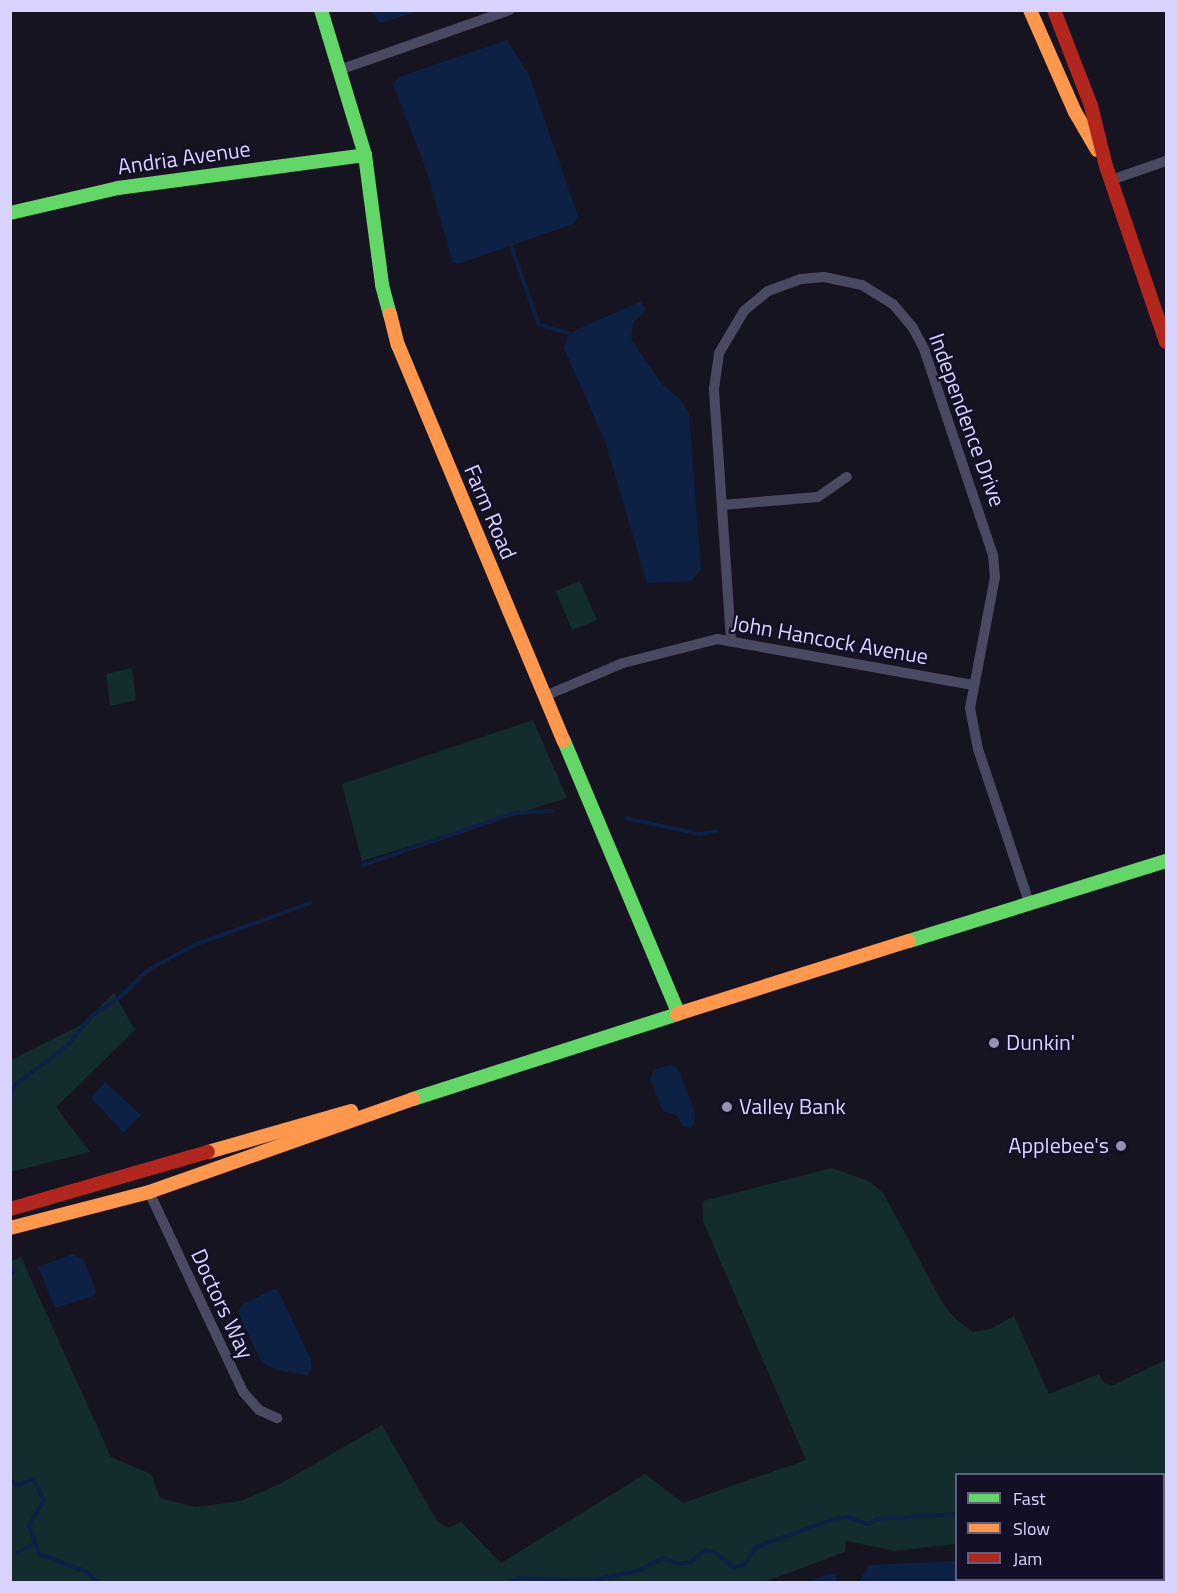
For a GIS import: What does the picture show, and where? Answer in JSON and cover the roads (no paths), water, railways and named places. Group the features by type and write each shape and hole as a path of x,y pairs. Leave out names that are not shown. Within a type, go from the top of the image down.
{"main road":[{"name":"Farm Road","path":"321,10 342,69 365,155 382,285 398,345 678,1012"},
{"path":"1030,10 1075,112 1106,166"},
{"path":"1054,10 1091,106 1106,166 1167,342"},
{"name":"Andria Avenue","path":"10,213 118,188 365,155"},
{"path":"10,1228 149,1192 457,1084 678,1012 1167,861"},
{"path":"10,1209 99,1186 310,1121 457,1084"}],"street":[{"path":"342,69 510,10"},
{"path":"1111,180 1167,160"},
{"name":"Independence Drive","path":"731,640 715,372 726,336 744,311 768,291 801,279 845,280 879,293 904,316 924,349 993,555 995,577 970,708 975,739 1029,902"},
{"path":"722,506 818,497 847,477"},
{"name":"John Hancock Avenue","path":"545,696 623,663 697,642 731,640 973,685"},
{"name":"Doctors Way","path":"149,1192 243,1392 259,1410 277,1418"}],"water":[{"path":"371,11 419,11 380,23"},
{"path":"507,40 529,75 578,216 573,224 461,263 453,263 426,169 393,84 399,77"},
{"path":"642,301 645,310 633,323 631,339 662,384 681,400 689,414 701,570 691,581 647,583 606,444 564,348 569,333"},
{"path":"670,1065 678,1069 695,1112 694,1125 690,1128 682,1126 678,1116 663,1111 650,1079 654,1070"},
{"path":"105,1082 141,1115 123,1133 91,1097"},
{"path":"73,1254 84,1261 96,1291 94,1296 55,1308 38,1267"},
{"path":"274,1289 278,1290 311,1360 312,1369 307,1375 277,1370 262,1363 238,1312 243,1304"},
{"path":"955,1561 955,1581 966,1581 859,1582 869,1565"},
{"path":"829,1574 836,1574 837,1582 808,1582"},
{"path":"1148,1581 1149,1582 1084,1582"}],"waterway":[{"path":"511,246 539,325 569,333 570,337"},
{"path":"363,865 515,813 552,811"},
{"path":"626,818 699,834 717,831"},
{"path":"10,1095 16,1084 66,1047 94,1014 118,999 147,971 194,945 310,903"},
{"path":"10,1275 15,1270"},
{"path":"10,1481 18,1485 33,1479 44,1500 29,1526 39,1554 85,1571 98,1582"},
{"path":"510,1582 519,1578 588,1581 637,1571 664,1558 679,1564 691,1562 705,1550 716,1553 733,1567 744,1565 756,1547 831,1520 848,1517 868,1524 877,1519 955,1514"},
{"path":"18,1552 34,1545"}],"place":[{"name":"Dunkin'","path":"994,1043"},
{"name":"Valley Bank","path":"727,1107"},
{"name":"Applebee's","path":"1121,1146"}]}
